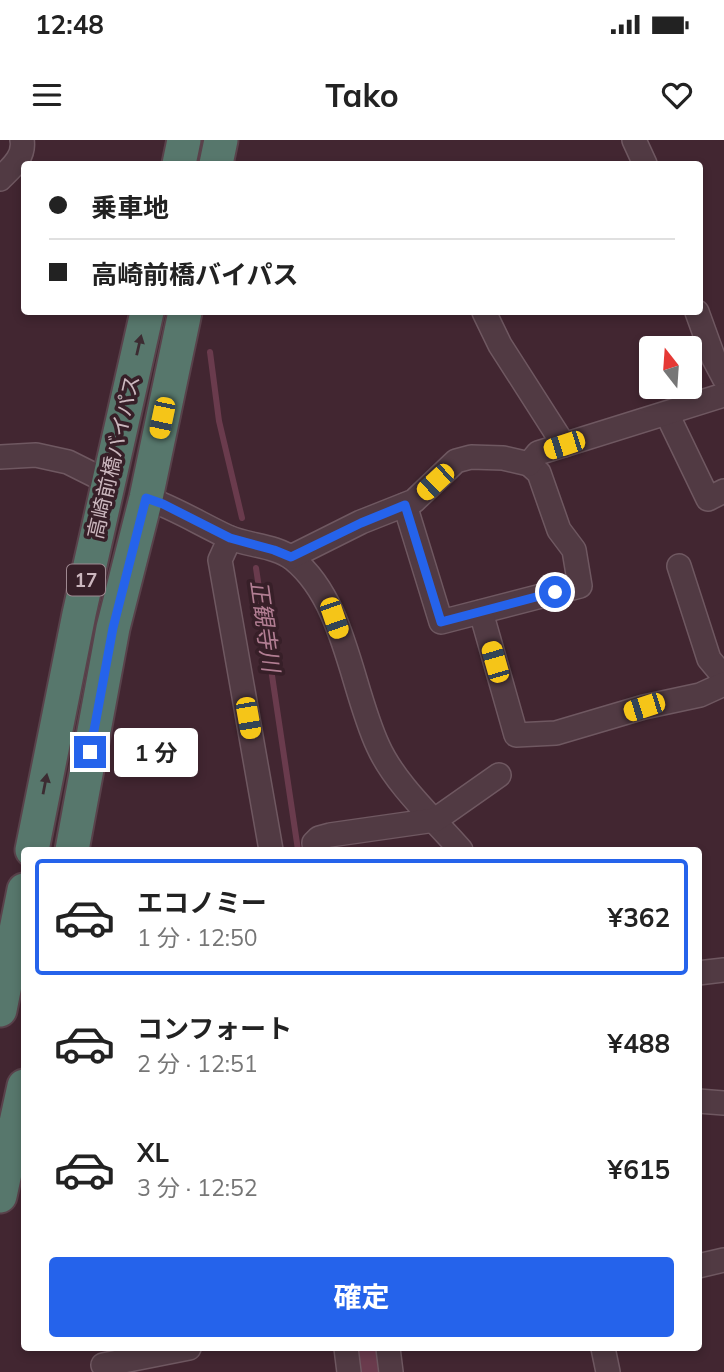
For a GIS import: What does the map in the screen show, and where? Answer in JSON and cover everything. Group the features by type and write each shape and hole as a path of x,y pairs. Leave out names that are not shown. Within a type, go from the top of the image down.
{"highway":[{"path":"180,161 184,140"},
{"path":"217,161 221,140"},
{"name":"高崎前橋バイパス","path":"33,847 145,315"},
{"name":"高崎前橋バイパス","path":"73,847 113,628 146,498 184,315"},
{"path":"0,1010 21,906"},
{"path":"0,1196 21,1100"}],"street":[{"path":"0,179 18,161 23,149 22,140"},
{"path":"634,140 644,161"},
{"path":"485,315 500,345 564,445"},
{"path":"698,315 724,378"},
{"path":"529,464 538,453 724,395"},
{"path":"667,414 708,499 724,491"},
{"path":"0,457 36,455 68,462 108,482"},
{"path":"291,557 405,505 424,493 456,461 471,457 503,458 529,464 539,473 559,530 574,550 580,586 441,622 405,505"},
{"path":"146,498 230,538 291,557 313,578 334,618 379,748 394,772 458,847"},
{"path":"230,538 220,560 270,847"},
{"path":"679,566 709,659 724,677"},
{"path":"481,612 516,736 556,733 644,707 700,695 724,684"},
{"path":"315,847 314,843 319,838 330,835 435,820 499,775"},
{"path":"702,973 724,970"},
{"path":"702,1101 724,1103"},
{"path":"702,1265 724,1261"},
{"path":"102,1362 170,1351"},
{"path":"346,1351 349,1372"},
{"path":"388,1351 391,1372"},
{"path":"604,1351 608,1372"}],"waterway":[{"name":"正観寺川","path":"210,352 219,421 242,518"},
{"name":"正観寺川","path":"256,568 298,847"},
{"name":"正観寺川","path":"374,1351 377,1372"}],"route":[{"path":"90,752 113,628 146,498 230,538 291,557 405,505 441,622 555,592"}]}
